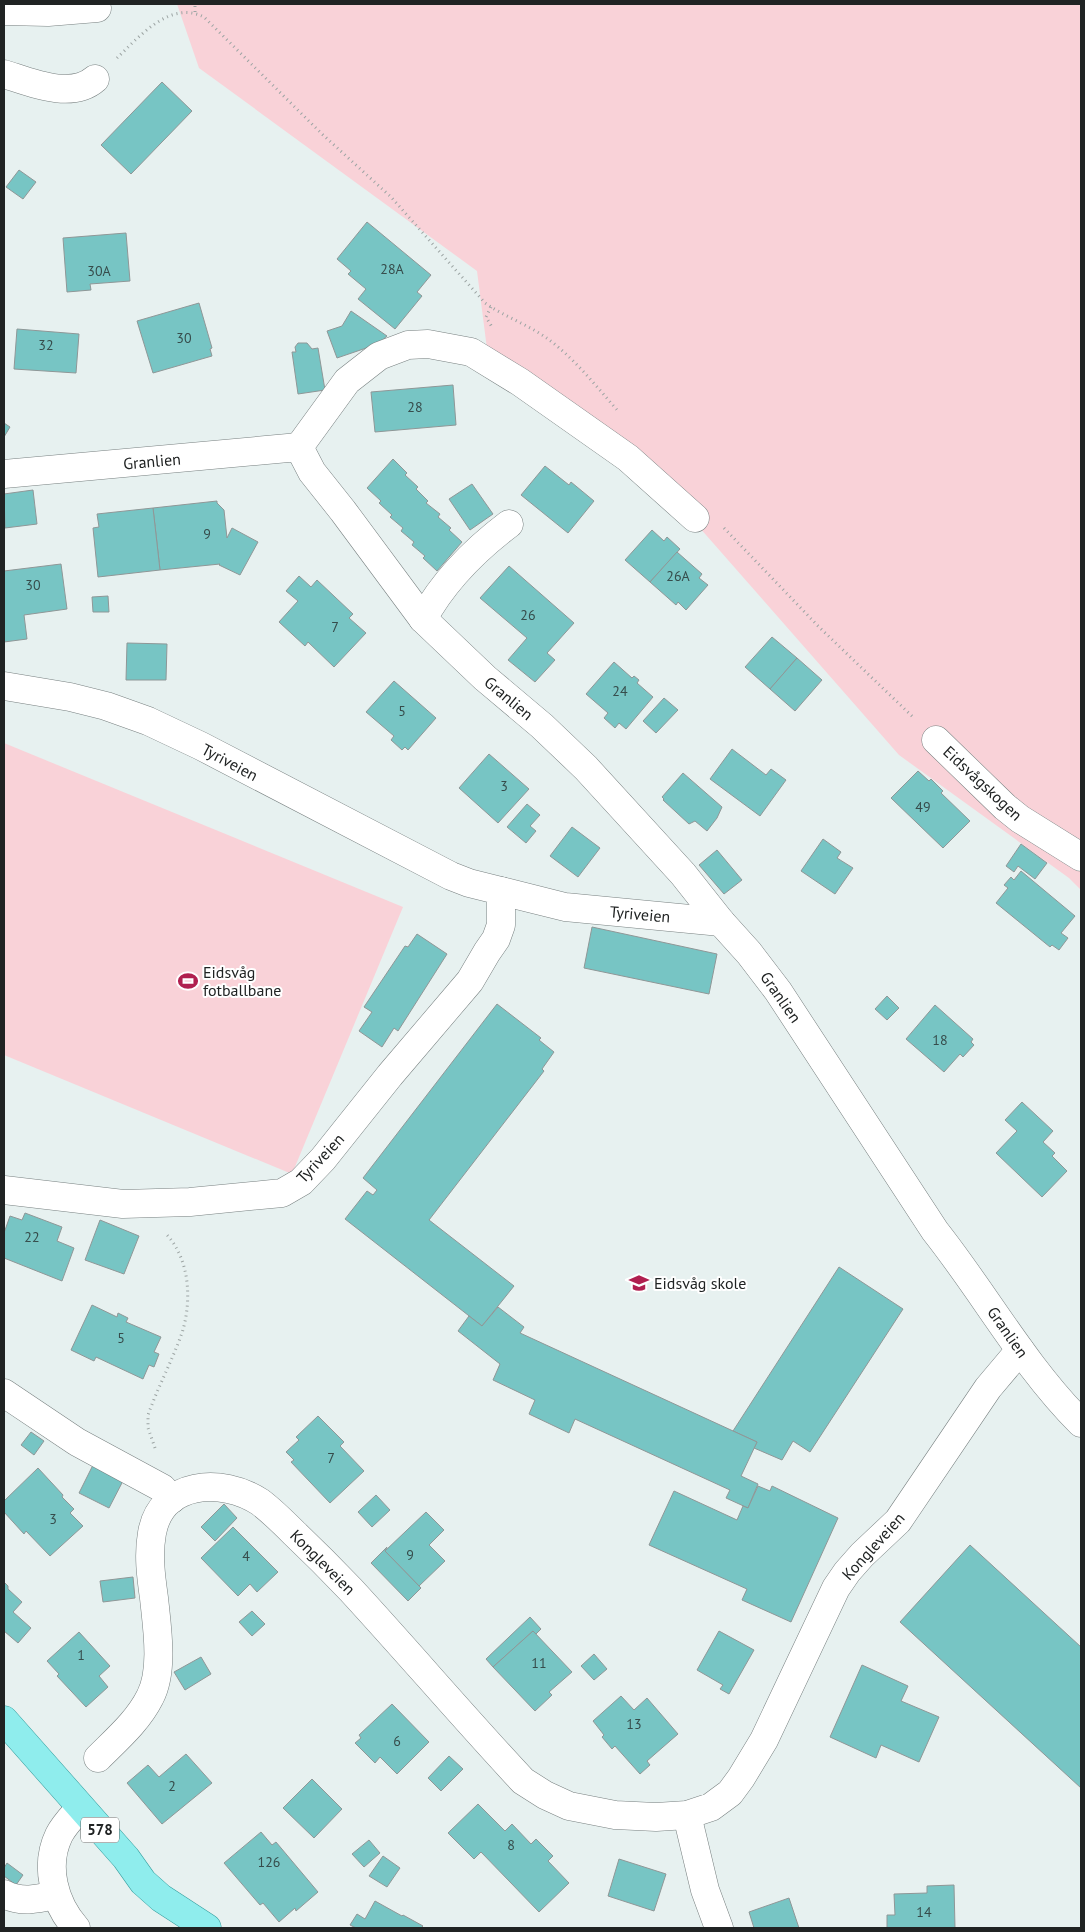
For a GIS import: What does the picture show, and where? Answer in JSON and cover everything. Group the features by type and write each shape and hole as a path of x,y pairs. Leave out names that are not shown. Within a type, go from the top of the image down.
{"main road":[{"name":"578","path":"4,1720 126,1858 144,1882 162,1898 207,1928"}],"street":[{"path":"4,12 48,12 97,8"},
{"path":"4,74 65,89 79,88 95,79"},
{"path":"299,447 347,381 355,374 379,356 393,349 408,345 428,344 471,352 520,382 628,458 695,518"},
{"name":"Granlien","path":"4,474 299,447 312,472 423,619 485,678 542,726 586,768 683,874 721,922 749,953 778,991 935,1230 956,1257 1020,1350 1081,1423"},
{"path":"423,619 435,597 454,575 487,541 510,524"},
{"name":"Tyriveien","path":"4,686 70,697 106,706 148,721 201,746 451,876 469,883 566,907 721,922"},
{"name":"Eidsvågskogen","path":"936,740 1005,807 1020,819 1081,857"},
{"name":"Tyriveien","path":"4,1190 123,1204 190,1202 282,1193 300,1182 323,1159 390,1075 470,981 486,952 496,939 501,925 501,891"},
{"name":"Kongleveien","path":"98,1758 125,1732 151,1695 156,1676 158,1649 150,1569 152,1534 155,1521 162,1508 172,1499 190,1489 209,1486 243,1493 260,1502 323,1561 523,1781 545,1795 569,1806 615,1815 656,1817 687,1815 711,1807 730,1793 764,1740 836,1588 862,1555 898,1521 988,1388 1020,1350"},
{"path":"4,1393 77,1442 162,1488 172,1499"},
{"path":"76,1928 62,1910 56,1895 52,1874 55,1846 60,1833 80,1808"},
{"path":"687,1815 705,1890 719,1928"},
{"path":"4,1894 20,1900 56,1895"}],"path":[{"path":"195,4 195,12"},
{"path":"95,79 138,37 166,16 178,12 195,12 212,23 322,134 391,197 485,302 502,314 546,337 565,352 621,414"},
{"path":"723,526 819,627 936,740"},
{"path":"148,1203 153,1217 175,1243 182,1258 187,1288 182,1332 148,1415 148,1428 156,1451"}],"shaded area":[{"path":"177,4 1081,4 1081,890 1069,878 899,755 649,470 491,380 477,271 199,68"},
{"name":"Eidsvåg fotballbane","path":"4,743 403,907 292,1174 4,1055"}],"building":[{"path":"162,82 192,111 131,174 101,145"},
{"path":"19,170 36,182 23,199 6,187"},
{"path":"367,222 431,275 417,292 422,296 395,329 358,299 366,289 348,274 351,271 337,259"},
{"path":"126,233 130,281 90,284 91,290 67,292 63,238"},
{"path":"199,303 212,348 210,349 212,356 153,373 137,321"},
{"path":"351,311 387,336 378,344 337,358 327,331 342,326"},
{"path":"17,329 79,334 76,373 14,369"},
{"path":"298,343 307,343 312,349 318,348 325,390 298,394 292,352 296,352 295,347"},
{"path":"453,385 456,425 375,432 371,392"},
{"path":"4,423 10,427 4,437"},
{"path":"393,459 407,473 405,475 418,487 416,489 428,501 426,503 440,514 438,517 451,528 449,530 462,542 437,571 423,558 425,556 412,545 414,542 401,531 403,528 390,517 392,515 379,503 381,501 367,488"},
{"path":"545,466 569,485 571,482 594,501 568,533 521,495"},
{"path":"472,484 493,514 470,530 449,499"},
{"path":"33,490 37,524 5,528 4,494"},
{"path":"217,501 224,510 227,538 232,528 258,542 240,575 220,564 160,570 153,508"},
{"path":"153,508 160,570 98,577 93,528 99,527 97,514"},
{"path":"652,530 664,541 667,537 680,549 650,582 625,560"},
{"path":"677,552 702,574 699,578 708,585 686,610 678,602 676,605 650,582"},
{"path":"61,564 67,609 24,615 27,639 4,642 4,571"},
{"path":"509,566 574,623 547,653 555,660 535,682 508,660 527,638 480,598"},
{"path":"299,576 311,587 317,580 353,614 349,618 366,633 334,667 308,642 305,646 279,622 298,601 286,591"},
{"path":"108,596 109,612 93,612 92,597"},
{"path":"772,637 797,658 770,689 745,667"},
{"path":"127,643 167,644 166,680 126,680"},
{"path":"797,658 822,680 795,711 770,689"},
{"path":"614,662 632,678 634,676 639,680 637,683 653,697 626,729 619,723 615,728 604,718 608,713 586,694"},
{"path":"394,681 436,718 408,750 405,747 402,750 391,740 394,736 366,712"},
{"path":"664,698 678,710 656,733 643,721"},
{"path":"732,749 766,775 771,769 786,780 760,816 710,779"},
{"path":"489,754 529,789 498,823 459,788"},
{"path":"918,771 929,781 931,779 943,791 941,793 970,821 943,848 891,798"},
{"path":"683,773 722,807 717,818 707,831 695,821 689,824 663,800 662,797"},
{"path":"527,804 540,815 530,826 536,831 526,843 507,827"},
{"path":"572,827 600,848 578,877 550,856"},
{"path":"823,839 841,852 837,858 853,868 835,894 801,871"},
{"path":"1021,844 1047,863 1035,879 1018,866 1014,872 1006,866"},
{"path":"717,850 742,880 724,894 699,865"},
{"path":"1021,871 1075,916 1061,933 1068,938 1059,950 1052,945 1050,947 996,903 1008,888 1004,885 1011,877 1014,880"},
{"path":"592,927 717,954 709,994 584,968"},
{"path":"417,934 447,954 398,1031 394,1028 382,1047 359,1031 372,1012 364,1007 405,946 408,947"},
{"path":"887,996 899,1008 887,1020 875,1009"},
{"path":"497,1004 541,1038 539,1040 554,1052 542,1069 544,1071 429,1220 514,1286 482,1326 345,1219 367,1191 373,1195 377,1190 363,1178"},
{"path":"935,1005 973,1039 971,1042 974,1045 963,1057 960,1054 944,1072 906,1039"},
{"path":"1022,1102 1053,1131 1043,1142 1055,1153 1052,1156 1067,1171 1042,1197 996,1153 1017,1131 1005,1120"},
{"path":"25,1213 62,1227 57,1241 74,1248 62,1281 4,1258 4,1233 10,1216 22,1220"},
{"path":"100,1220 139,1236 124,1274 85,1260"},
{"path":"839,1267 903,1309 810,1452 793,1441 782,1460 754,1448 757,1442 733,1431"},
{"path":"92,1305 117,1317 118,1313 128,1318 126,1322 161,1337 154,1352 159,1354 154,1367 149,1365 143,1379 96,1357 94,1361 71,1350"},
{"path":"498,1307 524,1327 520,1333 757,1442 741,1476 758,1484 748,1508 726,1498 730,1490 575,1419 569,1433 529,1414 535,1400 493,1380 500,1364 458,1331 469,1316 482,1326"},
{"path":"318,1416 344,1442 340,1446 364,1471 330,1503 291,1462 294,1460 286,1452 299,1440 296,1437"},
{"path":"31,1432 44,1441 34,1455 21,1445"},
{"path":"95,1461 125,1477 109,1508 79,1493"},
{"path":"38,1468 74,1509 70,1513 83,1526 50,1556 26,1531 24,1534 4,1512 4,1501"},
{"path":"758,1486 770,1491 772,1486 838,1518 791,1622 742,1600 747,1589 649,1545 674,1491 737,1520 743,1506 748,1508"},
{"path":"376,1495 390,1510 372,1527 358,1512"},
{"path":"224,1504 237,1518 215,1541 201,1527"},
{"path":"426,1512 444,1530 429,1545 445,1561 419,1586 385,1551"},
{"path":"233,1527 278,1572 257,1592 250,1584 238,1596 201,1558"},
{"path":"970,1545 1081,1647 1081,1788 900,1622"},
{"path":"387,1547 385,1551 421,1588 408,1601 371,1563"},
{"path":"133,1577 135,1598 103,1602 100,1581"},
{"path":"4,1582 8,1589 22,1602 13,1612 31,1628 18,1643 4,1631"},
{"path":"252,1611 265,1624 252,1636 239,1622"},
{"path":"530,1617 541,1629 536,1634 533,1631 493,1667 486,1659"},
{"path":"533,1631 572,1672 549,1692 552,1695 535,1711 493,1667"},
{"path":"719,1631 754,1650 729,1694 720,1689 723,1685 697,1670"},
{"path":"79,1632 110,1666 99,1676 108,1687 86,1707 57,1676 59,1674 47,1661"},
{"path":"594,1654 607,1669 594,1680 581,1666"},
{"path":"201,1657 211,1674 185,1690 174,1672"},
{"path":"862,1665 908,1686 901,1701 939,1717 919,1762 881,1745 876,1758 830,1737"},
{"path":"621,1696 634,1710 647,1698 678,1734 647,1761 650,1765 640,1774 615,1746 612,1749 602,1737 604,1735 593,1721"},
{"path":"392,1704 429,1742 397,1774 380,1757 375,1763 355,1743 361,1738 359,1735"},
{"path":"186,1754 212,1783 162,1824 127,1783 148,1765 159,1777"},
{"path":"449,1756 463,1769 441,1791 428,1778"},
{"path":"312,1779 342,1809 314,1838 283,1808"},
{"path":"478,1804 505,1831 512,1824 531,1844 536,1839 553,1856 548,1861 569,1883 539,1912 481,1852 474,1859 448,1833"},
{"path":"261,1832 272,1845 276,1842 318,1892 296,1911 295,1908 279,1922 263,1903 260,1905 224,1863"},
{"path":"369,1840 380,1853 364,1867 352,1854"},
{"path":"383,1856 400,1868 387,1887 369,1876"},
{"path":"619,1859 666,1874 654,1911 608,1896"},
{"path":"7,1863 23,1875 16,1885 4,1876 4,1868"},
{"path":"954,1885 955,1928 887,1928 887,1915 895,1915 894,1894 927,1893 927,1886"},
{"path":"789,1898 799,1928 754,1928 749,1912"},
{"path":"375,1901 423,1926 421,1928 356,1928 350,1925 357,1914 365,1919"}],"place":[{"name":"Eidsvåg fotballbane","path":"188,981"},
{"name":"Eidsvåg skole","path":"639,1283"}]}
